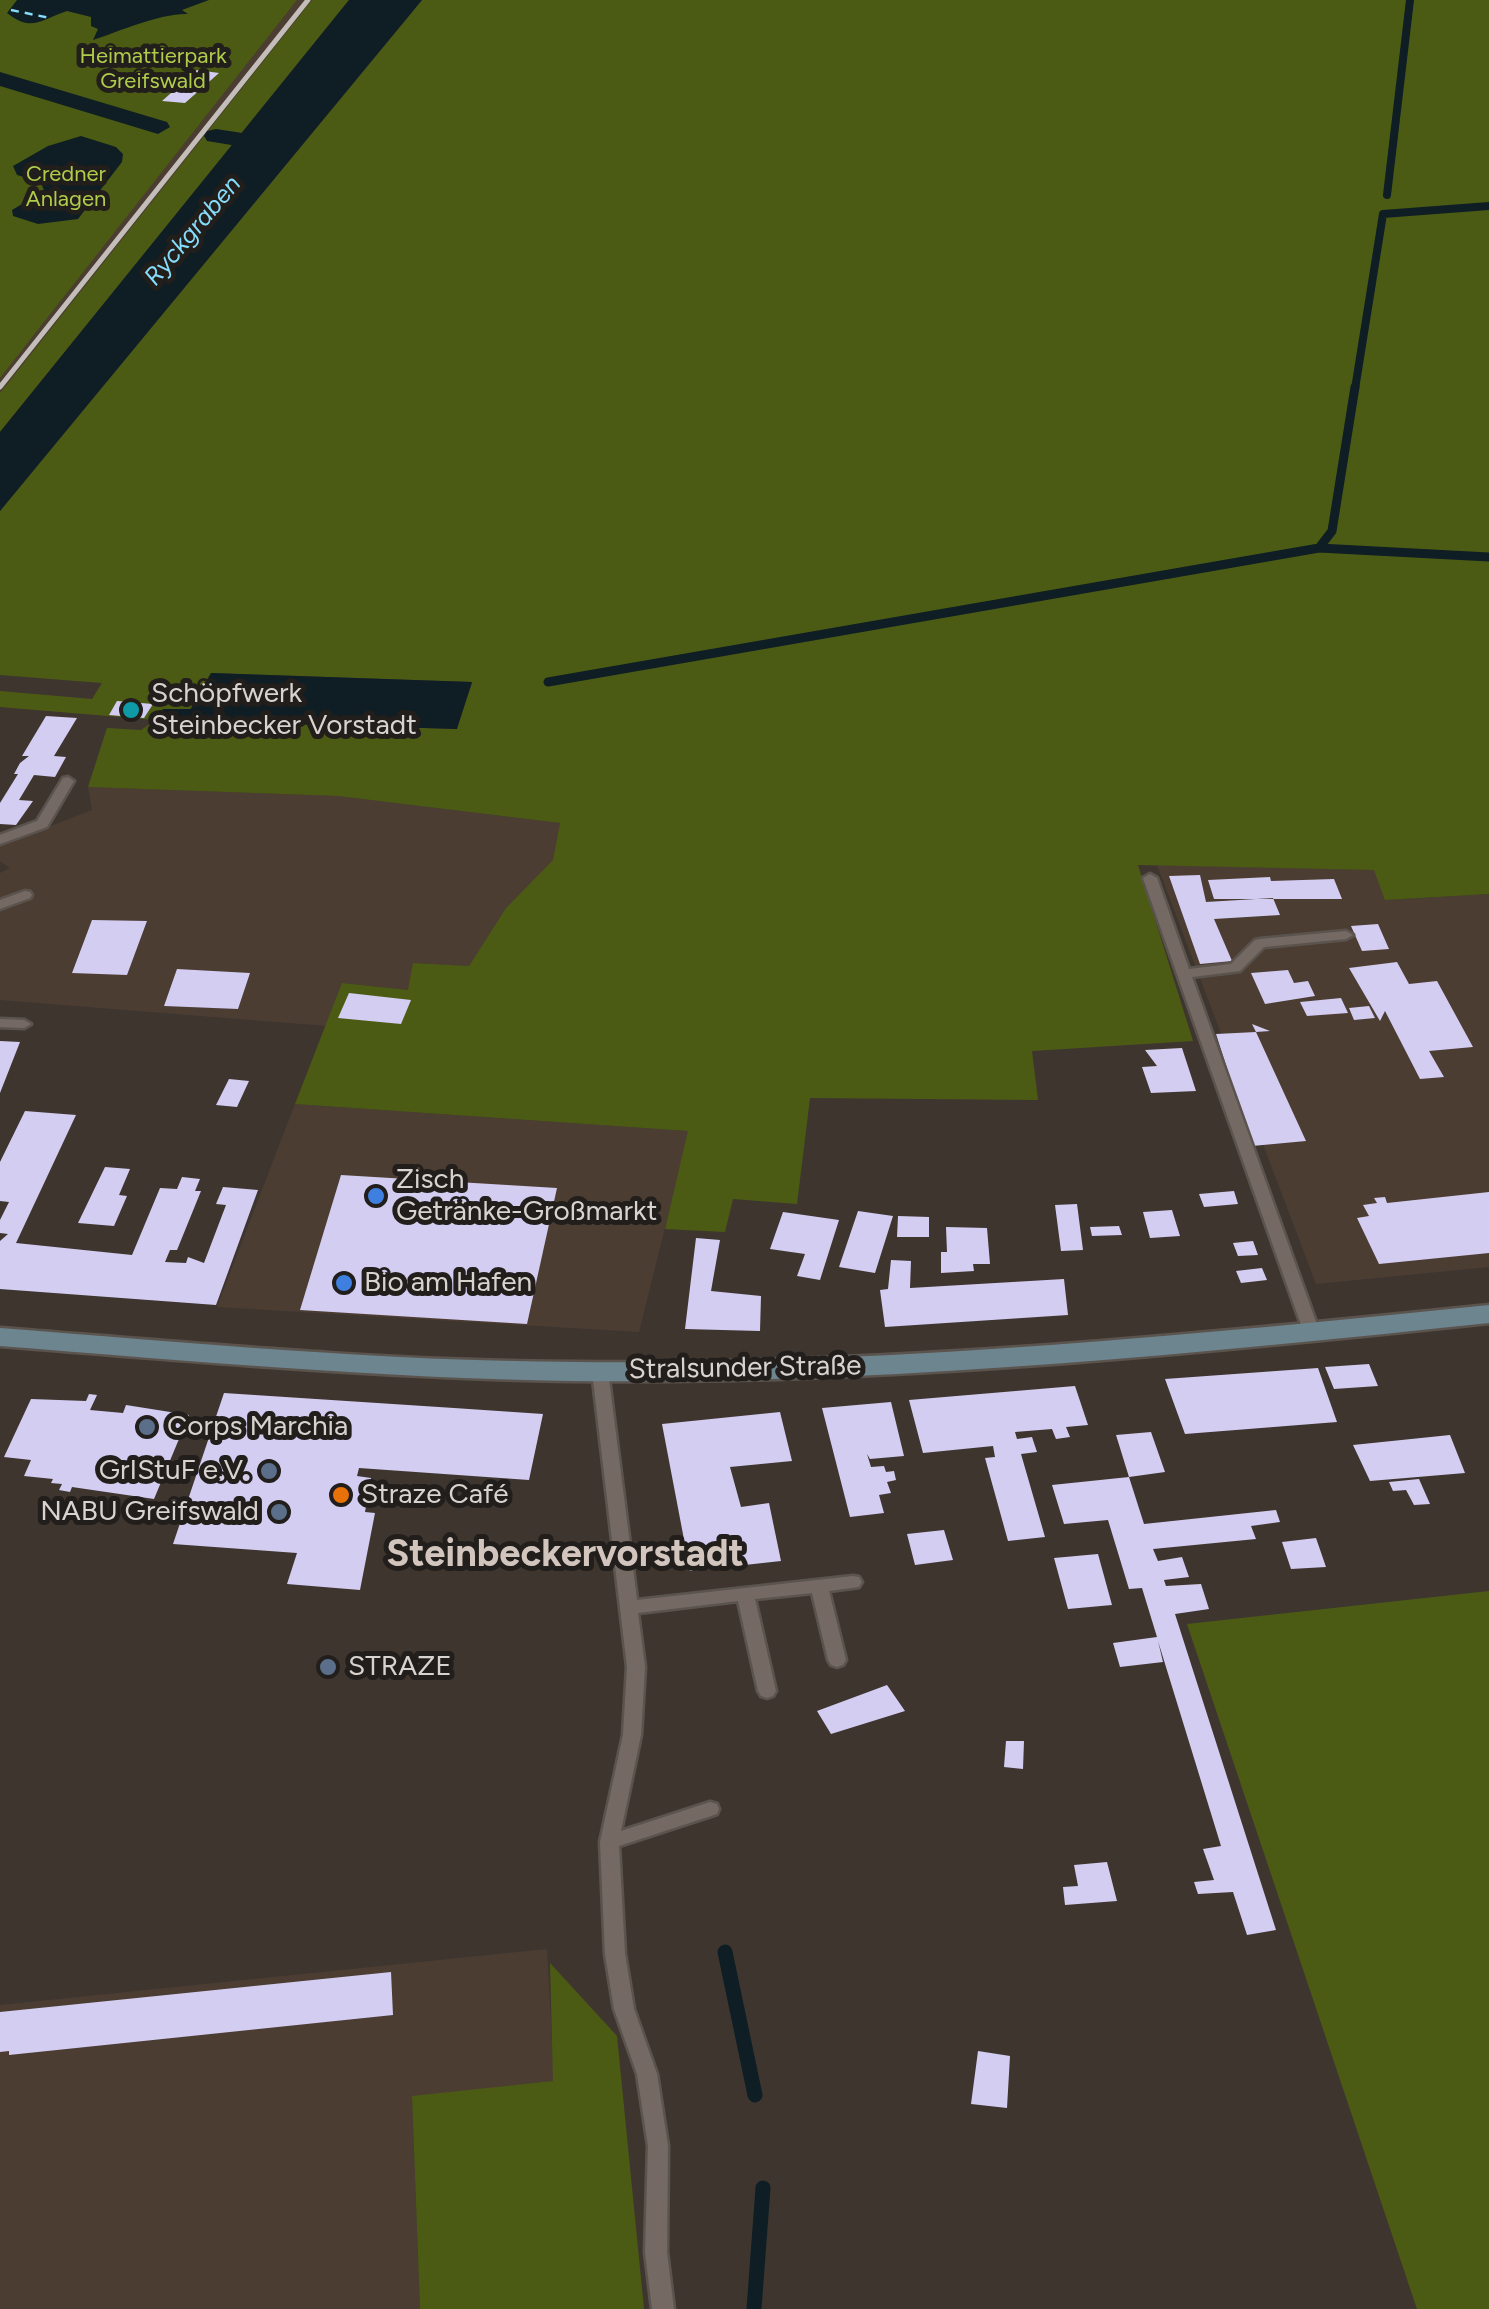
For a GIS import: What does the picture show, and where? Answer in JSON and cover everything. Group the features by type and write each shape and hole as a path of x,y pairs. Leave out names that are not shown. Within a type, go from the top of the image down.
{"main road":[{"name":"Stralsunder Straße","path":"0,1338 441,1369 600,1371 891,1365 1312,1333 1489,1314"}],"lane":[{"path":"0,840 42,824 68,781"},
{"path":"1150,878 1312,1333"},
{"path":"0,905 25,895"},
{"path":"1184,974 1235,968 1260,944 1346,934"},
{"path":"0,1023 24,1024"},
{"path":"600,1371 636,1667 632,1735 609,1842 618,1973 624,2010 647,2074 658,2146 656,2252 663,2309"},
{"path":"631,1607 852,1582"},
{"path":"818,1586 837,1660"},
{"path":"746,1594 767,1691"},
{"path":"609,1842 710,1809"}],"shaded area":[{"path":"297,0 312,0 0,393 0,378"},
{"path":"88,787 338,796 560,823 553,860 506,908 469,966 414,963 409,990 342,983 327,1026 0,1000 0,873 10,868 0,861 0,846 92,810","holes":["92,920 147,922 127,974 72,972","178,969 250,973 238,1009 165,1006"]},
{"path":"1157,865 1375,870 1386,900 1489,894 1489,1267 1316,1284"},
{"path":"295,1104 689,1131 639,1332 217,1307"},
{"path":"547,1949 554,2081 412,2097 420,2309 0,2309 0,2005"}],"green space":[{"path":"0,0 297,0 0,378"},
{"path":"312,0 349,0 0,432 0,393"},
{"path":"422,0 1489,0 1489,894 1385,900 1374,870 1138,865 1193,1041 1032,1051 1038,1100 810,1098 797,1204 733,1199 725,1232 665,1229 688,1131 295,1104 342,983 408,990 413,963 469,966 506,908 553,860 560,823 338,796 88,787 107,728 141,730 156,720 0,707 0,691 92,699 102,683 0,675 0,511","holes":["211,673 471,682 456,729 158,720 164,709 190,709"]},
{"path":"1489,1591 1489,2309 1417,2309 1187,1624"},
{"path":"550,1963 617,2036 644,2309 420,2309 412,2096 553,2081"}],"water":[{"path":"17,0 209,0 182,10 188,14 153,19 93,40 98,29 91,26 91,17 67,11 37,22 23,22 7,13"},
{"name":"Ryckgraben","path":"349,0 422,0 0,511 0,432"},
{"path":"81,136 116,147 123,154 122,162 78,219 38,224 13,216 12,210 44,191 41,182 17,175 13,166 48,146"},
{"path":"211,673 472,682 457,729 157,720 163,709 191,709"}],"building":[{"path":"197,70 219,73 185,103 162,101"},
{"name":"Schöpfwerk Steinbecker Vorstadt","path":"117,701 153,704 144,718 109,715"},
{"path":"46,716 77,718 54,756 66,757 55,777 34,775 19,800 33,801 16,825 0,824 0,803 18,774 14,774 20,763 29,756 22,756"},
{"path":"1200,875 1206,902 1273,898 1280,915 1214,919 1232,961 1200,964 1169,876"},
{"path":"1270,877 1271,881 1334,879 1342,899 1214,899 1208,880"},
{"path":"92,920 147,921 127,975 72,973"},
{"path":"1378,924 1389,949 1362,951 1351,926"},
{"path":"1397,962 1409,984 1437,981 1473,1047 1429,1051 1444,1077 1420,1079 1385,1011 1380,1021 1349,968"},
{"path":"177,969 250,973 238,1009 164,1006"},
{"path":"1288,970 1294,983 1308,981 1315,996 1265,1004 1251,973"},
{"path":"349,993 411,1000 401,1024 338,1018"},
{"path":"1341,998 1348,1013 1307,1016 1300,1002"},
{"path":"1369,1006 1375,1018 1354,1020 1349,1008"},
{"path":"1256,1032 1306,1141 1252,1146 1216,1034"},
{"path":"0,1041 20,1042 0,1093"},
{"path":"1182,1048 1196,1091 1151,1093 1142,1067 1157,1066 1145,1050"},
{"path":"229,1079 249,1081 237,1107 216,1105"},
{"path":"25,1111 76,1115 16,1243 132,1255 160,1188 177,1189 182,1177 200,1179 195,1191 201,1191 177,1250 170,1250 165,1262 186,1263 188,1257 204,1263 226,1205 216,1204 223,1187 258,1190 216,1305 0,1289 0,1241 8,1234 0,1233 0,1220 9,1202 0,1201 0,1162"},
{"path":"105,1167 130,1169 119,1195 127,1196 114,1226 78,1223"},
{"path":"341,1175 557,1188 527,1324 300,1310"},
{"path":"1234,1191 1238,1204 1204,1207 1199,1194"},
{"path":"1489,1192 1489,1253 1379,1264 1357,1218 1369,1216 1363,1205 1377,1203 1374,1198 1385,1197 1387,1203"},
{"path":"1077,1204 1083,1250 1061,1251 1055,1205"},
{"path":"1172,1210 1180,1236 1150,1238 1143,1212"},
{"path":"858,1211 893,1216 875,1273 839,1267"},
{"path":"783,1212 839,1220 820,1280 797,1276 805,1254 770,1249"},
{"path":"898,1216 929,1217 929,1237 897,1237"},
{"path":"1119,1226 1122,1235 1092,1236 1090,1227"},
{"path":"946,1227 987,1228 990,1264 973,1264 974,1271 941,1273 941,1252 947,1252"},
{"path":"696,1238 720,1240 711,1291 761,1296 760,1331 685,1329"},
{"path":"1253,1241 1258,1255 1238,1256 1233,1243"},
{"path":"891,1260 911,1261 910,1288 1064,1279 1068,1315 885,1327 880,1290 888,1289"},
{"path":"1262,1268 1267,1280 1241,1283 1236,1271"},
{"path":"1369,1364 1378,1386 1334,1389 1325,1367"},
{"path":"1318,1368 1337,1422 1185,1434 1165,1379"},
{"path":"1075,1386 1088,1425 1066,1427 1070,1437 1056,1439 1052,1429 1015,1432 1017,1439 1032,1437 1037,1452 1021,1454 1045,1537 1008,1541 985,1458 995,1457 993,1446 923,1453 909,1400"},
{"name":"STRAZE","path":"224,1393 543,1414 529,1480 359,1468 357,1476 371,1478 365,1512 375,1513 360,1590 287,1584 297,1553 173,1544"},
{"path":"89,1394 97,1395 90,1410 123,1413 126,1405 189,1415 154,1499 72,1487 70,1492 59,1490 62,1484 51,1483 53,1479 24,1476 31,1460 4,1457 31,1399 86,1401"},
{"path":"891,1402 904,1456 870,1459 867,1454 871,1467 884,1466 886,1472 894,1471 896,1480 887,1482 891,1493 879,1495 884,1513 850,1517 822,1408"},
{"path":"780,1412 792,1461 730,1467 741,1507 769,1503 781,1561 690,1571 662,1424"},
{"path":"1151,1432 1165,1472 1129,1477 1116,1435"},
{"path":"1450,1435 1465,1473 1370,1481 1353,1445"},
{"path":"1129,1477 1144,1524 1276,1510 1280,1522 1251,1526 1256,1539 1153,1549 1158,1561 1182,1557 1189,1577 1164,1580 1166,1586 1201,1584 1209,1609 1175,1614 1276,1930 1247,1935 1233,1892 1198,1894 1194,1882 1214,1880 1203,1849 1221,1846 1158,1641 1163,1662 1120,1667 1113,1643 1157,1637 1142,1588 1129,1589 1108,1520 1064,1524 1052,1485"},
{"path":"1419,1479 1430,1504 1414,1505 1406,1490 1393,1491 1389,1482"},
{"path":"944,1530 953,1560 915,1565 907,1534"},
{"path":"1316,1538 1326,1567 1291,1569 1282,1542"},
{"path":"1098,1554 1112,1605 1068,1609 1054,1558"},
{"path":"887,1685 905,1711 831,1734 817,1711"},
{"path":"1006,1741 1024,1741 1023,1769 1004,1767"},
{"path":"1107,1862 1117,1901 1065,1905 1063,1887 1078,1886 1074,1865"},
{"path":"391,1972 393,2015 9,2055 9,2051 0,2052 0,2012"},
{"path":"978,2051 1010,2056 1007,2108 971,2104"}],"waterway":[{"path":"1387,195 1410,0"},
{"path":"0,79 158,127"},
{"path":"216,136 262,143"},
{"path":"1355,389 1383,214 1489,206"},
{"path":"1319,548 1332,531 1355,387"},
{"path":"548,682 1319,548"},
{"path":"1319,548 1489,557"},
{"path":"156,699 197,698"},
{"path":"725,1952 755,2095"},
{"path":"754,2309 763,2188"}],"ferry route":[{"path":"11,10 50,18"}],"railway":[{"path":"0,387 308,0"}],"place":[{"name":"Schöpfwerk Steinbecker Vorstadt","path":"131,710"},
{"name":"Zisch Getränke-Großmarkt","path":"376,1196"},
{"name":"Bio am Hafen","path":"344,1283"},
{"name":"Corps Marchia","path":"147,1427"},
{"name":"GrIStuF e.V.","path":"269,1471"},
{"name":"Straze Café","path":"341,1495"},
{"name":"NABU Greifswald","path":"279,1512"},
{"name":"STRAZE","path":"328,1667"}],"district":[{"name":"Steinbeckervorstadt","path":"565,1555"}],"park label":[{"name":"Heimattierpark Greifswald","path":"153,70"},
{"name":"Credner Anlagen","path":"66,188"}]}
